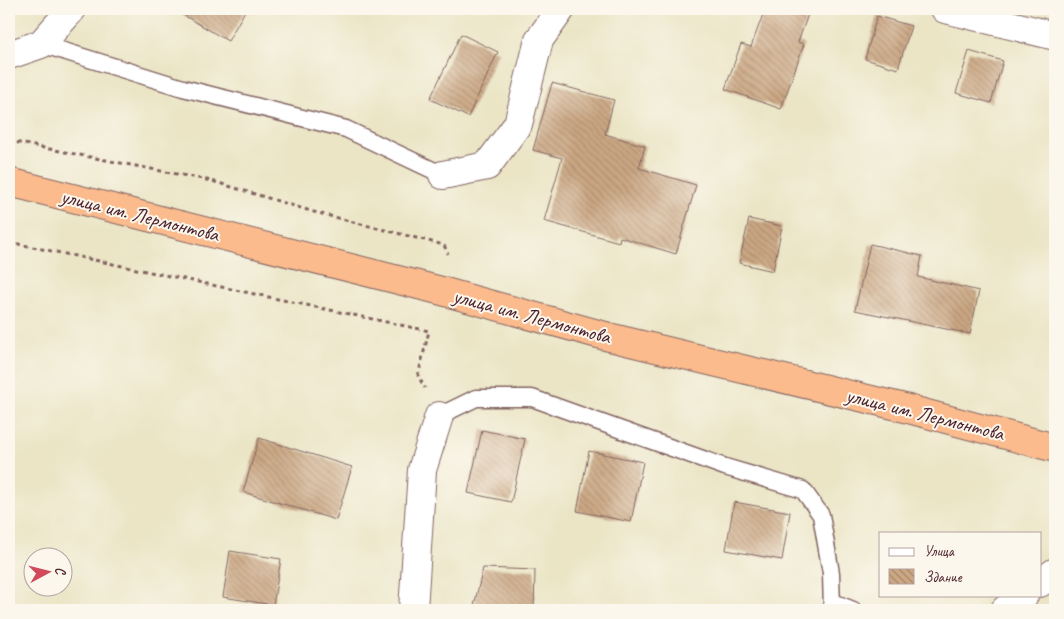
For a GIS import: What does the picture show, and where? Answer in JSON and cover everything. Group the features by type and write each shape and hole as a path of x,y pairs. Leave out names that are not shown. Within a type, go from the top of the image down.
{"highway":[{"name":"улица им. Лермонтова","path":"9,182 438,290 608,337 897,406 1055,448"}],"street":[{"path":"9,55 41,44 72,9"},
{"path":"443,175 487,166 518,124 539,40 562,9"},
{"path":"946,9 1055,36"},
{"path":"413,610 422,470 439,416"},
{"path":"1042,582 1055,572"},
{"path":"1004,610 1023,596"}],"lane":[{"path":"41,44 183,88 346,129 443,175"},
{"path":"439,416 476,398 532,398 725,467 803,490 821,515 833,606 853,610"}],"path":[{"path":"9,141 212,181 314,212 444,245 448,254"},
{"path":"9,242 429,331 418,376"}],"building":[{"path":"173,9 246,9 228,41"},
{"path":"765,9 810,9 798,42 804,44 781,109 725,89 741,44 751,47"},
{"path":"877,16 911,26 898,69 865,59"},
{"path":"461,34 498,52 468,117 430,99"},
{"path":"969,51 1003,61 991,103 956,93"},
{"path":"552,83 614,100 605,134 645,146 639,168 696,185 676,254 620,237 619,242 544,221 562,158 533,150"},
{"path":"749,219 782,226 773,271 739,263"},
{"path":"870,244 922,256 918,277 979,291 970,334 855,310"},
{"path":"482,430 525,439 511,502 468,493"},
{"path":"259,438 352,467 336,520 243,492"},
{"path":"589,451 643,462 631,522 577,511"},
{"path":"734,502 790,512 782,560 726,550"},
{"path":"230,551 281,559 273,605 223,597"},
{"path":"483,568 535,570 534,610 473,610"}]}
